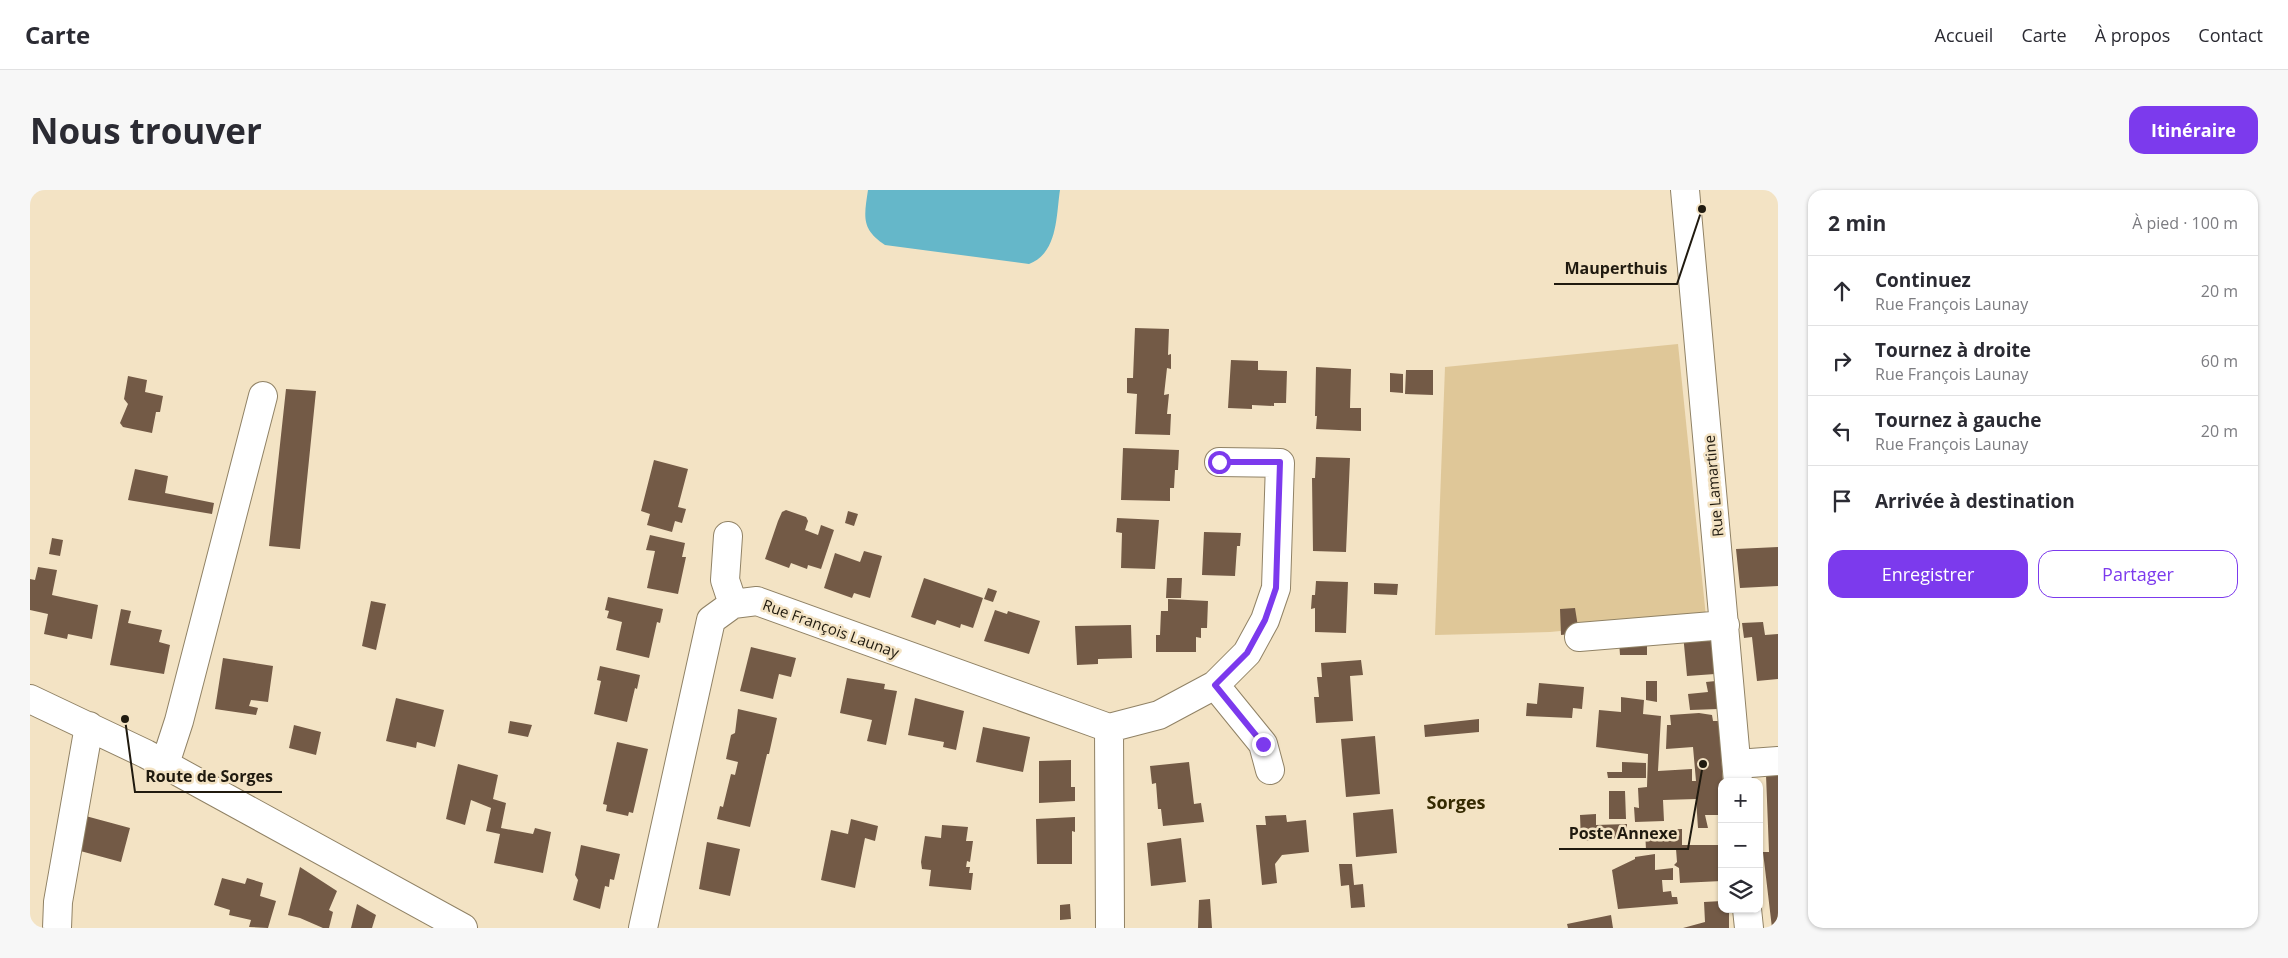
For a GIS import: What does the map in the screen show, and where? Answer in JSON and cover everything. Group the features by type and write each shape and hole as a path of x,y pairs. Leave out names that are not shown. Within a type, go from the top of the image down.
{"street":[{"name":"Rue Lamartine","path":"1685,190 1737,773"},
{"path":"165,764 179,721 263,396"},
{"path":"1110,928 1109,728 1159,715 1215,685 1247,653 1265,620 1276,588 1280,462 1219,462"},
{"path":"728,536 725,580 733,604"},
{"name":"Rue François Launay","path":"643,928 711,620 733,604 757,601 1109,728"},
{"path":"1580,637 1725,625"},
{"path":"1215,685 1263,744 1270,770"},
{"path":"30,699 90,726 165,764 463,928"},
{"path":"57,928 58,902 90,726"},
{"path":"1737,773 1778,761"},
{"path":"1747,913 1749,928"}],"shaded area":[{"path":"1678,344 1706,617 1550,632 1435,635 1445,367"}],"water":[{"path":"868,190 1060,190 1054,233 1050,243 1046,251 1038,259 1029,264 885,245 872,233 866,222"}],"building":[{"path":"1135,328 1169,329 1168,355 1171,354 1171,369 1167,368 1164,395 1169,394 1167,414 1171,414 1170,435 1135,434 1137,394 1127,393 1127,378 1133,378"},
{"path":"1231,360 1258,361 1258,370 1287,371 1286,403 1274,403 1274,406 1252,405 1252,409 1228,408"},
{"path":"1316,367 1351,369 1350,408 1361,408 1361,431 1316,429"},
{"path":"1406,370 1433,370 1433,395 1405,394"},
{"path":"1390,373 1403,374 1403,393 1390,392"},
{"path":"128,376 147,380 145,392 163,396 160,412 156,412 152,433 123,427 120,423 128,404 124,399"},
{"path":"286,389 316,391 300,549 269,546"},
{"path":"1123,448 1179,450 1178,470 1175,470 1174,488 1170,488 1170,501 1121,500"},
{"path":"1316,457 1350,458 1346,552 1313,551 1312,478 1315,478"},
{"path":"654,460 688,469 678,507 686,509 682,523 675,521 672,532 647,525 650,514 641,511"},
{"path":"135,469 168,476 165,493 214,503 212,514 128,500"},
{"path":"786,510 806,517 808,521 805,530 818,535 821,525 834,530 821,569 808,565 807,569 791,563 789,568 765,559 778,521 782,512"},
{"path":"848,511 858,514 854,526 845,523"},
{"path":"1117,518 1159,520 1155,569 1121,568 1122,533 1116,532"},
{"path":"1204,532 1241,533 1240,546 1237,546 1235,576 1202,575"},
{"path":"650,535 685,543 682,557 686,557 678,594 647,588 655,551 646,550"},
{"path":"52,538 63,540 60,556 49,554"},
{"path":"1778,547 1778,586 1740,588 1736,549"},
{"path":"864,551 882,556 870,598 854,593 852,598 824,588 835,553 860,562"},
{"path":"38,567 57,570 52,595 98,605 92,639 68,634 67,639 44,634 48,614 30,610 30,579 35,580"},
{"path":"924,578 983,598 973,628 961,624 960,628 937,620 935,625 911,617"},
{"path":"1167,578 1182,578 1181,598 1166,598"},
{"path":"1316,581 1348,582 1346,633 1315,632 1315,608 1311,609"},
{"path":"1374,583 1398,584 1397,595 1374,594"},
{"path":"988,588 997,591 993,602 984,599"},
{"path":"608,597 663,609 660,623 657,622 649,658 616,650 622,622 607,618 609,611 605,610"},
{"path":"1168,599 1208,601 1207,628 1201,628 1201,638 1196,637 1196,652 1156,652 1156,635 1160,635 1161,611 1168,611"},
{"path":"371,601 386,604 376,650 362,646"},
{"path":"1575,608 1579,633 1561,635 1560,609"},
{"path":"121,609 131,611 128,623 162,630 159,642 170,645 164,674 110,665"},
{"path":"995,610 1007,614 1008,611 1040,621 1029,654 984,641"},
{"path":"1763,622 1765,635 1778,634 1778,679 1757,681 1752,637 1744,638 1742,623"},
{"path":"1131,625 1132,658 1098,659 1098,664 1077,665 1075,626"},
{"path":"1712,632 1715,674 1687,676 1683,634"},
{"path":"1647,640 1647,655 1620,655 1619,641"},
{"path":"751,647 796,658 791,677 779,674 773,699 740,691"},
{"path":"223,658 273,666 268,702 251,700 249,706 258,708 256,715 215,709"},
{"path":"1361,660 1363,675 1350,676 1353,721 1316,723 1314,697 1319,697 1317,677 1322,677 1321,663"},
{"path":"600,666 640,675 627,722 594,714 601,681 597,680"},
{"path":"847,678 885,684 884,689 897,691 886,745 867,741 872,720 840,713"},
{"path":"1646,681 1657,681 1657,702 1646,700"},
{"path":"1716,681 1718,709 1690,710 1688,694 1708,692 1706,682"},
{"path":"1539,683 1584,687 1582,709 1573,708 1572,718 1526,716 1527,703 1537,704"},
{"path":"1621,697 1644,700 1643,714 1661,716 1658,771 1692,769 1692,781 1696,781 1693,747 1666,749 1667,725 1671,725 1670,715 1699,713 1712,715 1713,721 1719,721 1723,778 1718,778 1718,815 1705,815 1708,828 1698,828 1696,799 1663,800 1664,821 1635,822 1634,807 1639,808 1638,788 1647,787 1648,754 1596,747 1599,710 1621,712"},
{"path":"396,698 444,710 435,747 417,742 416,748 386,741"},
{"path":"915,698 964,711 956,750 943,747 944,742 908,735"},
{"path":"738,709 777,718 750,827 717,819 720,806 723,807 731,774 735,775 738,762 726,759 731,735 735,733"},
{"path":"1479,719 1479,732 1425,737 1424,725"},
{"path":"510,721 532,725 528,737 508,733"},
{"path":"294,725 321,732 316,755 289,748"},
{"path":"983,727 1030,737 1023,772 976,762"},
{"path":"1375,736 1380,794 1346,797 1341,739"},
{"path":"617,742 648,749 633,813 629,812 628,816 606,811 607,805 603,804"},
{"path":"1071,760 1071,787 1075,787 1075,801 1039,803 1039,761"},
{"path":"1189,762 1194,804 1201,803 1204,822 1163,826 1161,809 1158,809 1156,783 1152,784 1150,766"},
{"path":"1622,762 1646,763 1646,778 1608,778 1607,772 1622,772"},
{"path":"458,764 498,775 493,799 506,803 501,828 533,834 535,828 551,832 543,873 494,863 500,834 486,831 491,808 471,800 465,825 446,819"},
{"path":"1778,772 1778,928 1772,928 1763,852 1769,852 1766,775"},
{"path":"1609,791 1625,791 1626,819 1609,819"},
{"path":"1393,809 1397,853 1356,857 1353,813"},
{"path":"1596,814 1596,825 1627,824 1627,838 1581,841 1580,815"},
{"path":"82,815 130,828 121,862 73,849"},
{"path":"1286,815 1287,822 1306,820 1309,852 1282,855 1275,864 1277,883 1262,885 1256,825 1266,825 1265,816"},
{"path":"1075,817 1075,832 1072,831 1072,864 1037,864 1036,819"},
{"path":"851,819 878,826 875,841 865,838 855,888 821,880 831,830 848,834"},
{"path":"942,825 968,827 966,841 973,841 970,862 967,861 966,867 970,867 969,873 973,873 971,890 929,886 931,870 922,869 921,862 925,836 941,838"},
{"path":"1682,829 1682,845 1718,845 1718,881 1680,883 1679,868 1674,865 1677,862 1676,849 1646,850 1645,830"},
{"path":"1181,838 1186,882 1151,886 1147,843"},
{"path":"707,842 740,849 730,896 699,889"},
{"path":"581,845 620,854 614,880 610,879 609,887 605,886 600,909 573,900 578,880 575,875"},
{"path":"1655,854 1655,870 1673,868 1673,880 1662,880 1663,892 1671,891 1672,897 1677,897 1678,904 1618,909 1612,870 1635,859 1635,857"},
{"path":"1339,864 1352,864 1354,885 1363,884 1365,907 1351,908 1349,885 1341,886"},
{"path":"300,867 337,891 329,910 333,912 329,928 323,928 288,915"},
{"path":"222,878 245,884 247,878 263,883 260,896 276,901 268,928 249,927 251,920 229,915 230,910 214,905"},
{"path":"1210,899 1212,928 1198,928 1199,900"},
{"path":"1718,901 1718,913 1729,913 1729,928 1683,928 1705,922 1704,902"},
{"path":"357,904 376,915 372,928 351,928"},
{"path":"1070,904 1071,919 1060,920 1060,905"},
{"path":"1611,915 1613,928 1568,928 1567,924"}],"place":[{"name":"Mauperthuis","path":"1702,209"},
{"name":"Route de Sorges","path":"125,719"},
{"name":"Poste Annexe","path":"1703,764"}],"district":[{"name":"Sorges","path":"1456,802"}],"route":[{"path":"1219,462 1280,462 1276,588 1265,620 1247,653 1215,685 1263,744"}]}
